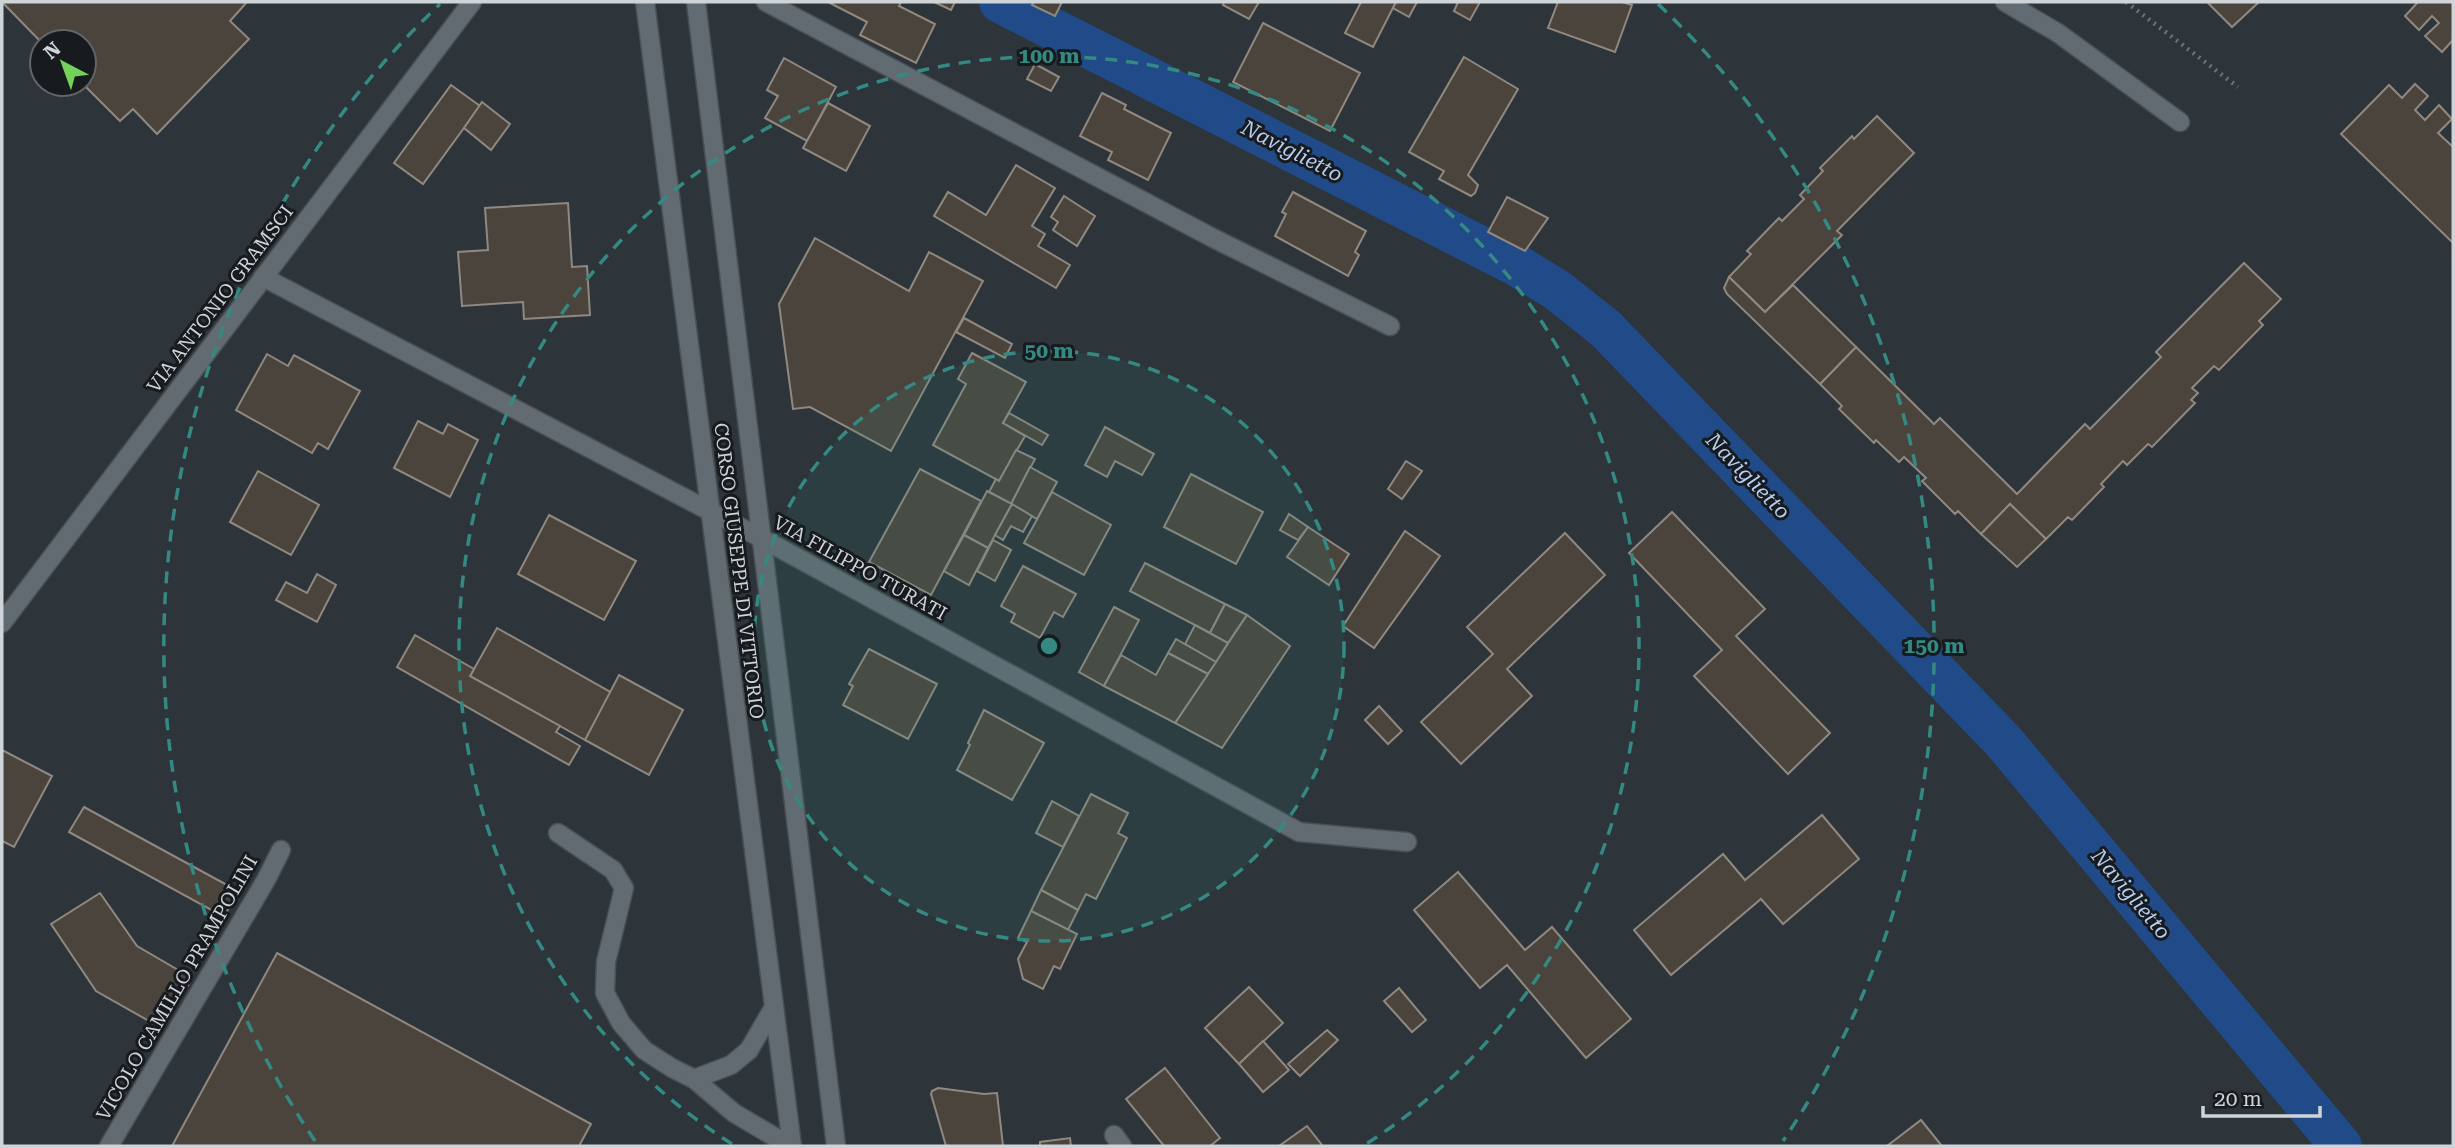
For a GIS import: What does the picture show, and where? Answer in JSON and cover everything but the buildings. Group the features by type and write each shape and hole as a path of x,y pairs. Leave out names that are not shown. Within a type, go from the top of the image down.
{"street":[{"name":"VIA ANTONIO GRAMSCI","path":"2,623 472,2"},
{"name":"CORSO GIUSEPPE DI VITTORIO","path":"645,2 791,1146"},
{"name":"CORSO GIUSEPPE DI VITTORIO","path":"696,2 836,1146"},
{"path":"766,2 1213,238 1390,326"},
{"path":"2005,2 2057,33 2180,122"},
{"name":"VIA FILIPPO TURATI","path":"263,277 763,539 1299,832 1408,842"},
{"path":"558,833 612,870 624,888 606,962 605,993 616,1013 644,1050 694,1079 734,1113 791,1146"},
{"name":"VICOLO CAMILLO PRAMPOLINI","path":"109,1146 266,880 281,850"},
{"path":"694,1079 731,1065 749,1051 774,1007"}],"path":[{"path":"2129,3 2238,87"}],"waterway":[{"name":"Naviglietto","path":"1000,2 1516,265 1557,290 1606,329 2004,742 2341,1146"}]}
